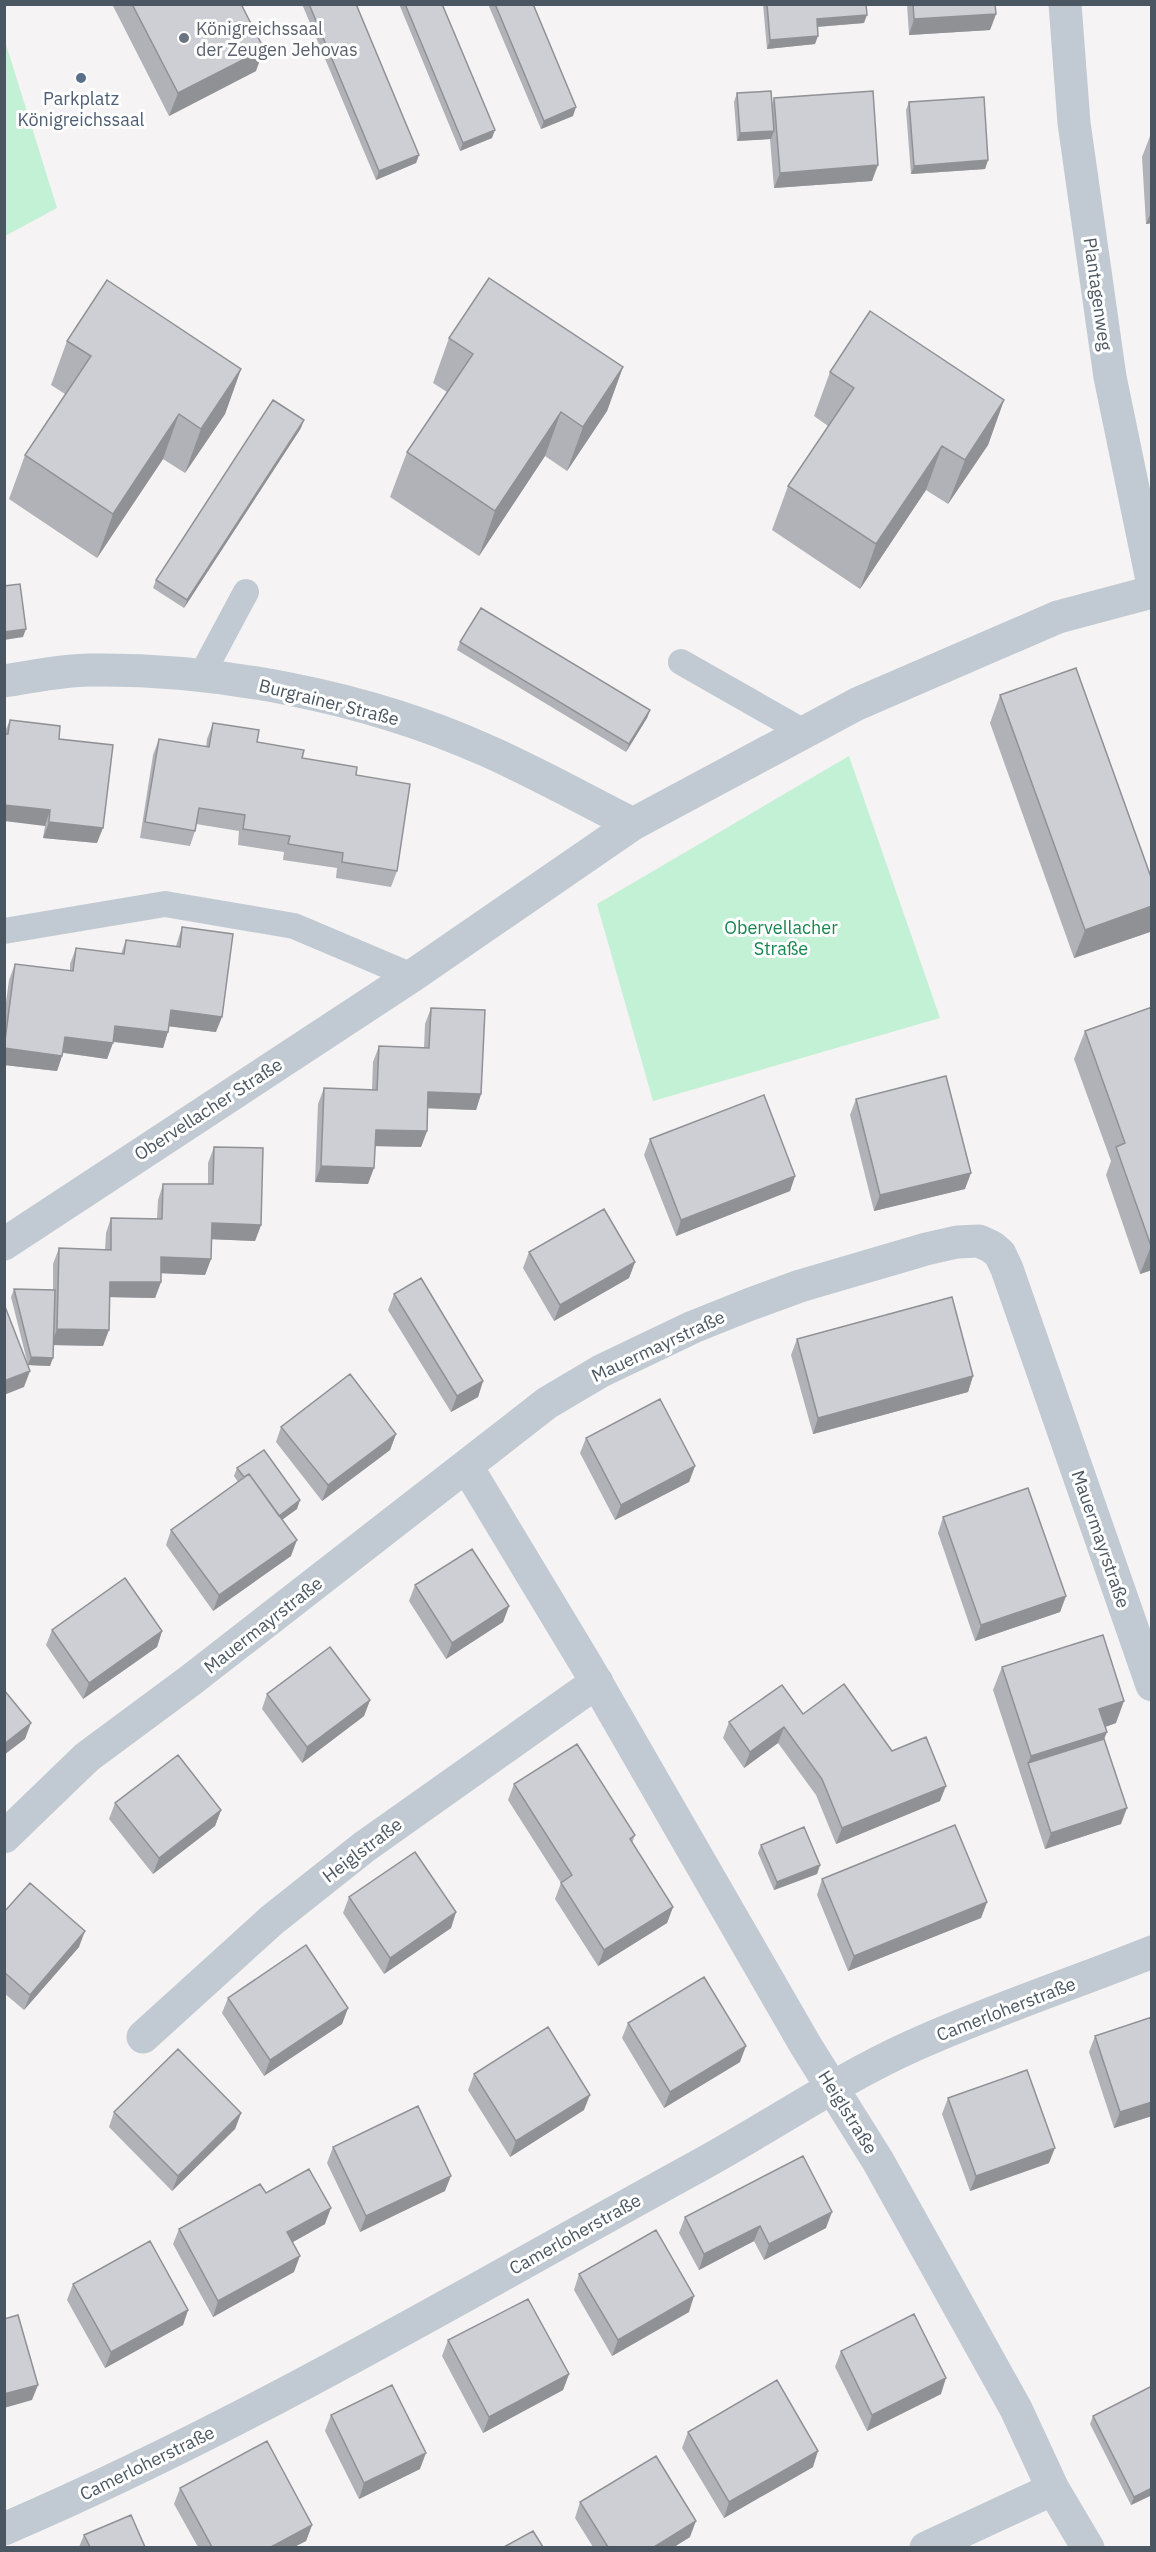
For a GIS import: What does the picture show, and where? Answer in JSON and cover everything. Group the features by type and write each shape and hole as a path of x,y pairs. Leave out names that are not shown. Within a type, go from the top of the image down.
{"street":[{"name":"Plantagenweg","path":"1065,4 1074,123 1110,377 1152,580"},
{"name":"Obervellacher Straße","path":"4,1244 412,976 633,824 857,704 1058,617 1152,592"},
{"name":"Burgrainer Straße","path":"4,681 89,670 216,676 331,698 396,717 482,748 633,824"},
{"name":"Mauermayrstraße","path":"4,1837 87,1757 467,1467 547,1403 629,1356 682,1332 800,1286 957,1242 979,1242 992,1247 1000,1254 1007,1269 1152,1685"},
{"name":"Heiglstraße","path":"467,1467 597,1682 806,2046 834,2087 878,2161 1017,2409 1053,2489 1088,2547"},
{"name":"Heiglstraße","path":"143,2037 272,1920 364,1847 597,1682"},
{"name":"Camerloherstraße","path":"4,2529 148,2464 299,2386 750,2138 834,2087 916,2044 1152,1952"},
{"path":"926,2547 1053,2489"}],"lane":[{"path":"201,676 246,592"},
{"path":"681,662 804,732"},
{"path":"4,931 165,904 294,926 412,976"}],"green space":[{"path":"4,38 57,208 5,236 4,236"},
{"name":"Obervellacher Straße","path":"849,756 940,1018 653,1101 597,904"}],"building":[{"name":"Königreichssaal der Zeugen Jehovas","path":"132,4 241,4 264,49 178,93"},
{"path":"309,4 356,4 419,155 379,171"},
{"path":"405,4 442,4 495,130 463,143"},
{"path":"495,4 533,4 576,107 544,121"},
{"path":"767,4 866,4 867,15 817,19 818,36 770,40"},
{"path":"913,4 995,4 996,14 914,19"},
{"path":"771,91 774,131 740,133 737,93"},
{"path":"873,91 878,165 780,173 774,98"},
{"path":"984,97 988,160 914,166 909,102"},
{"path":"489,278 623,367 583,427 561,412 495,511 407,452 473,354 449,338"},
{"path":"107,280 241,369 201,429 179,414 113,514 25,455 91,356 67,341"},
{"path":"870,311 1004,400 965,460 942,446 876,544 788,486 854,388 830,372"},
{"path":"273,400 304,420 187,600 156,580"},
{"path":"20,584 26,629 4,632 4,586"},
{"path":"481,608 650,710 629,744 460,642"},
{"path":"1076,668 1152,880 1152,906 1085,930 1000,695"},
{"path":"10,720 60,726 59,739 113,745 103,828 49,822 50,810 4,805 4,734 8,734"},
{"path":"213,723 259,730 257,742 304,750 302,758 357,767 356,775 410,784 397,871 342,862 343,853 288,844 290,836 243,829 245,815 199,808 195,831 145,822 159,739 209,747"},
{"path":"182,927 233,934 222,1017 171,1010 168,1032 115,1026 113,1043 65,1037 62,1056 4,1048 15,964 73,971 76,948 124,954 126,940 180,947"},
{"path":"1152,1007 1151,1246 1116,1147 1125,1143 1085,1031"},
{"path":"431,1008 485,1010 481,1094 428,1092 427,1131 376,1130 374,1168 321,1166 324,1088 377,1090 379,1046 429,1048"},
{"path":"946,1076 971,1173 880,1195 856,1099"},
{"path":"764,1095 795,1176 681,1220 650,1139"},
{"path":"214,1147 263,1148 261,1225 212,1223 211,1259 161,1257 161,1282 110,1282 109,1330 57,1329 59,1248 111,1250 111,1218 162,1219 163,1184 213,1184"},
{"path":"604,1209 635,1262 560,1305 529,1252"},
{"path":"421,1278 483,1381 457,1396 394,1294"},
{"path":"14,1289 55,1290 53,1358 31,1357"},
{"path":"952,1297 973,1376 818,1418 797,1339"},
{"path":"4,1304 30,1371 4,1381"},
{"path":"350,1374 396,1434 328,1485 281,1427"},
{"path":"660,1399 695,1466 621,1505 586,1438"},
{"path":"264,1450 300,1500 279,1516 249,1474 244,1477 237,1468"},
{"path":"249,1474 297,1540 219,1595 171,1530"},
{"path":"1028,1488 1066,1596 981,1625 943,1517"},
{"path":"472,1549 509,1606 452,1643 415,1585"},
{"path":"125,1578 162,1631 89,1683 52,1630"},
{"path":"1103,1635 1124,1701 1099,1709 1107,1732 1031,1756 1002,1667"},
{"path":"330,1647 370,1700 307,1747 267,1694"},
{"path":"844,1684 892,1751 926,1737 946,1786 842,1828 822,1779 784,1727 750,1752 729,1722 782,1685 803,1714"},
{"path":"4,1690 31,1723 4,1744"},
{"path":"1104,1739 1127,1808 1051,1833 1028,1763"},
{"path":"577,1744 635,1835 630,1839 673,1907 604,1950 561,1883 572,1875 514,1784"},
{"path":"178,1755 221,1810 159,1858 115,1803"},
{"path":"955,1825 987,1902 854,1956 822,1879"},
{"path":"804,1827 820,1865 777,1882 761,1845"},
{"path":"415,1852 456,1912 390,1958 349,1897"},
{"path":"30,1883 85,1931 30,1995 4,1972 4,1912"},
{"path":"306,1945 348,2008 270,2060 228,1998"},
{"path":"704,1977 746,2046 670,2092 628,2023"},
{"path":"1152,2017 1152,2102 1120,2112 1095,2036"},
{"path":"548,2027 590,2095 516,2141 474,2074"},
{"path":"178,2049 241,2113 178,2176 114,2112"},
{"path":"1027,2070 1055,2148 976,2176 948,2098"},
{"path":"418,2106 451,2176 366,2216 333,2147"},
{"path":"803,2156 832,2212 769,2244 760,2226 704,2254 685,2217"},
{"path":"309,2169 331,2208 287,2232 300,2256 218,2301 179,2229 260,2184 266,2193"},
{"path":"656,2230 694,2296 618,2340 579,2274"},
{"path":"150,2241 188,2310 111,2352 73,2284"},
{"path":"528,2299 569,2374 489,2417 448,2340"},
{"path":"914,2314 946,2378 872,2415 841,2351"},
{"path":"18,2315 38,2385 4,2394 4,2319"},
{"path":"777,2380 818,2451 729,2502 688,2432"},
{"path":"392,2385 426,2453 364,2483 331,2415"},
{"path":"1152,2386 1152,2488 1134,2497 1093,2416"},
{"path":"267,2441 312,2525 271,2547 212,2547 180,2488"},
{"path":"656,2456 696,2521 654,2547 608,2547 580,2502"},
{"path":"131,2515 145,2547 90,2547 84,2535"},
{"path":"533,2531 543,2547 504,2547"}],"place":[{"name":"Königreichssaal der Zeugen Jehovas","path":"184,38"},
{"name":"Parkplatz Königreichssaal","path":"81,78"}]}
